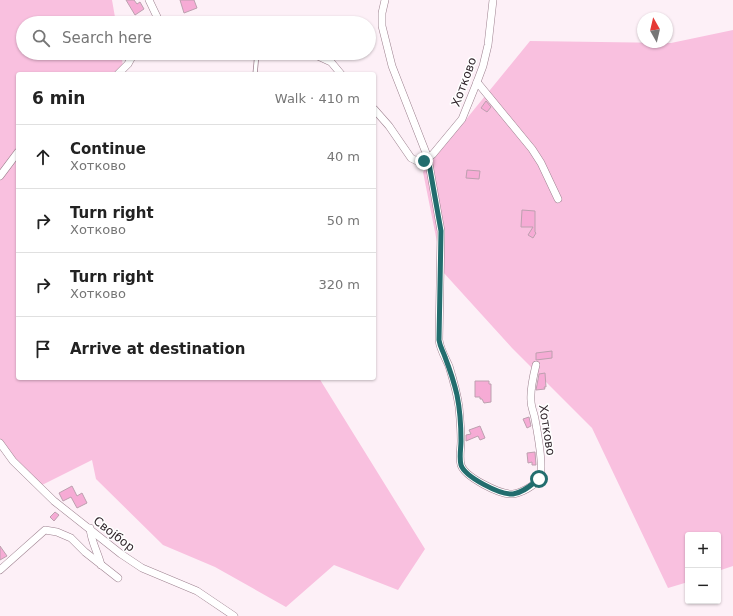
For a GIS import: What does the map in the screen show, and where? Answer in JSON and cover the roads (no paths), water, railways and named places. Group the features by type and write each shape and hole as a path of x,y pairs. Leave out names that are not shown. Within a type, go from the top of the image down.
{"street":[{"path":"149,0 157,16"},
{"name":"Хотково","path":"385,0 382,13 382,26 392,66 428,158 441,231 440,347 450,369 459,408 461,464 463,469 468,474 502,492 512,494 521,492 539,479 541,473 537,433 531,402 531,384 536,365"},
{"name":"Хотково","path":"428,158 462,119 483,66 488,45 493,0"},
{"path":"120,72 130,60"},
{"path":"327,60 331,62 339,72"},
{"path":"477,82 532,149 541,163 558,199"},
{"path":"376,111 389,126 411,158 417,161 424,161 428,158"},
{"path":"0,176 16,155"},
{"name":"Својбор","path":"0,443 13,461 54,501 121,554 142,568 197,591 234,616"},
{"path":"90,528 91,538 99,556 101,565"},
{"path":"0,570 45,530 57,532 71,538 85,552 118,578"}],"lane":[{"path":"255,72 256,60"}]}
